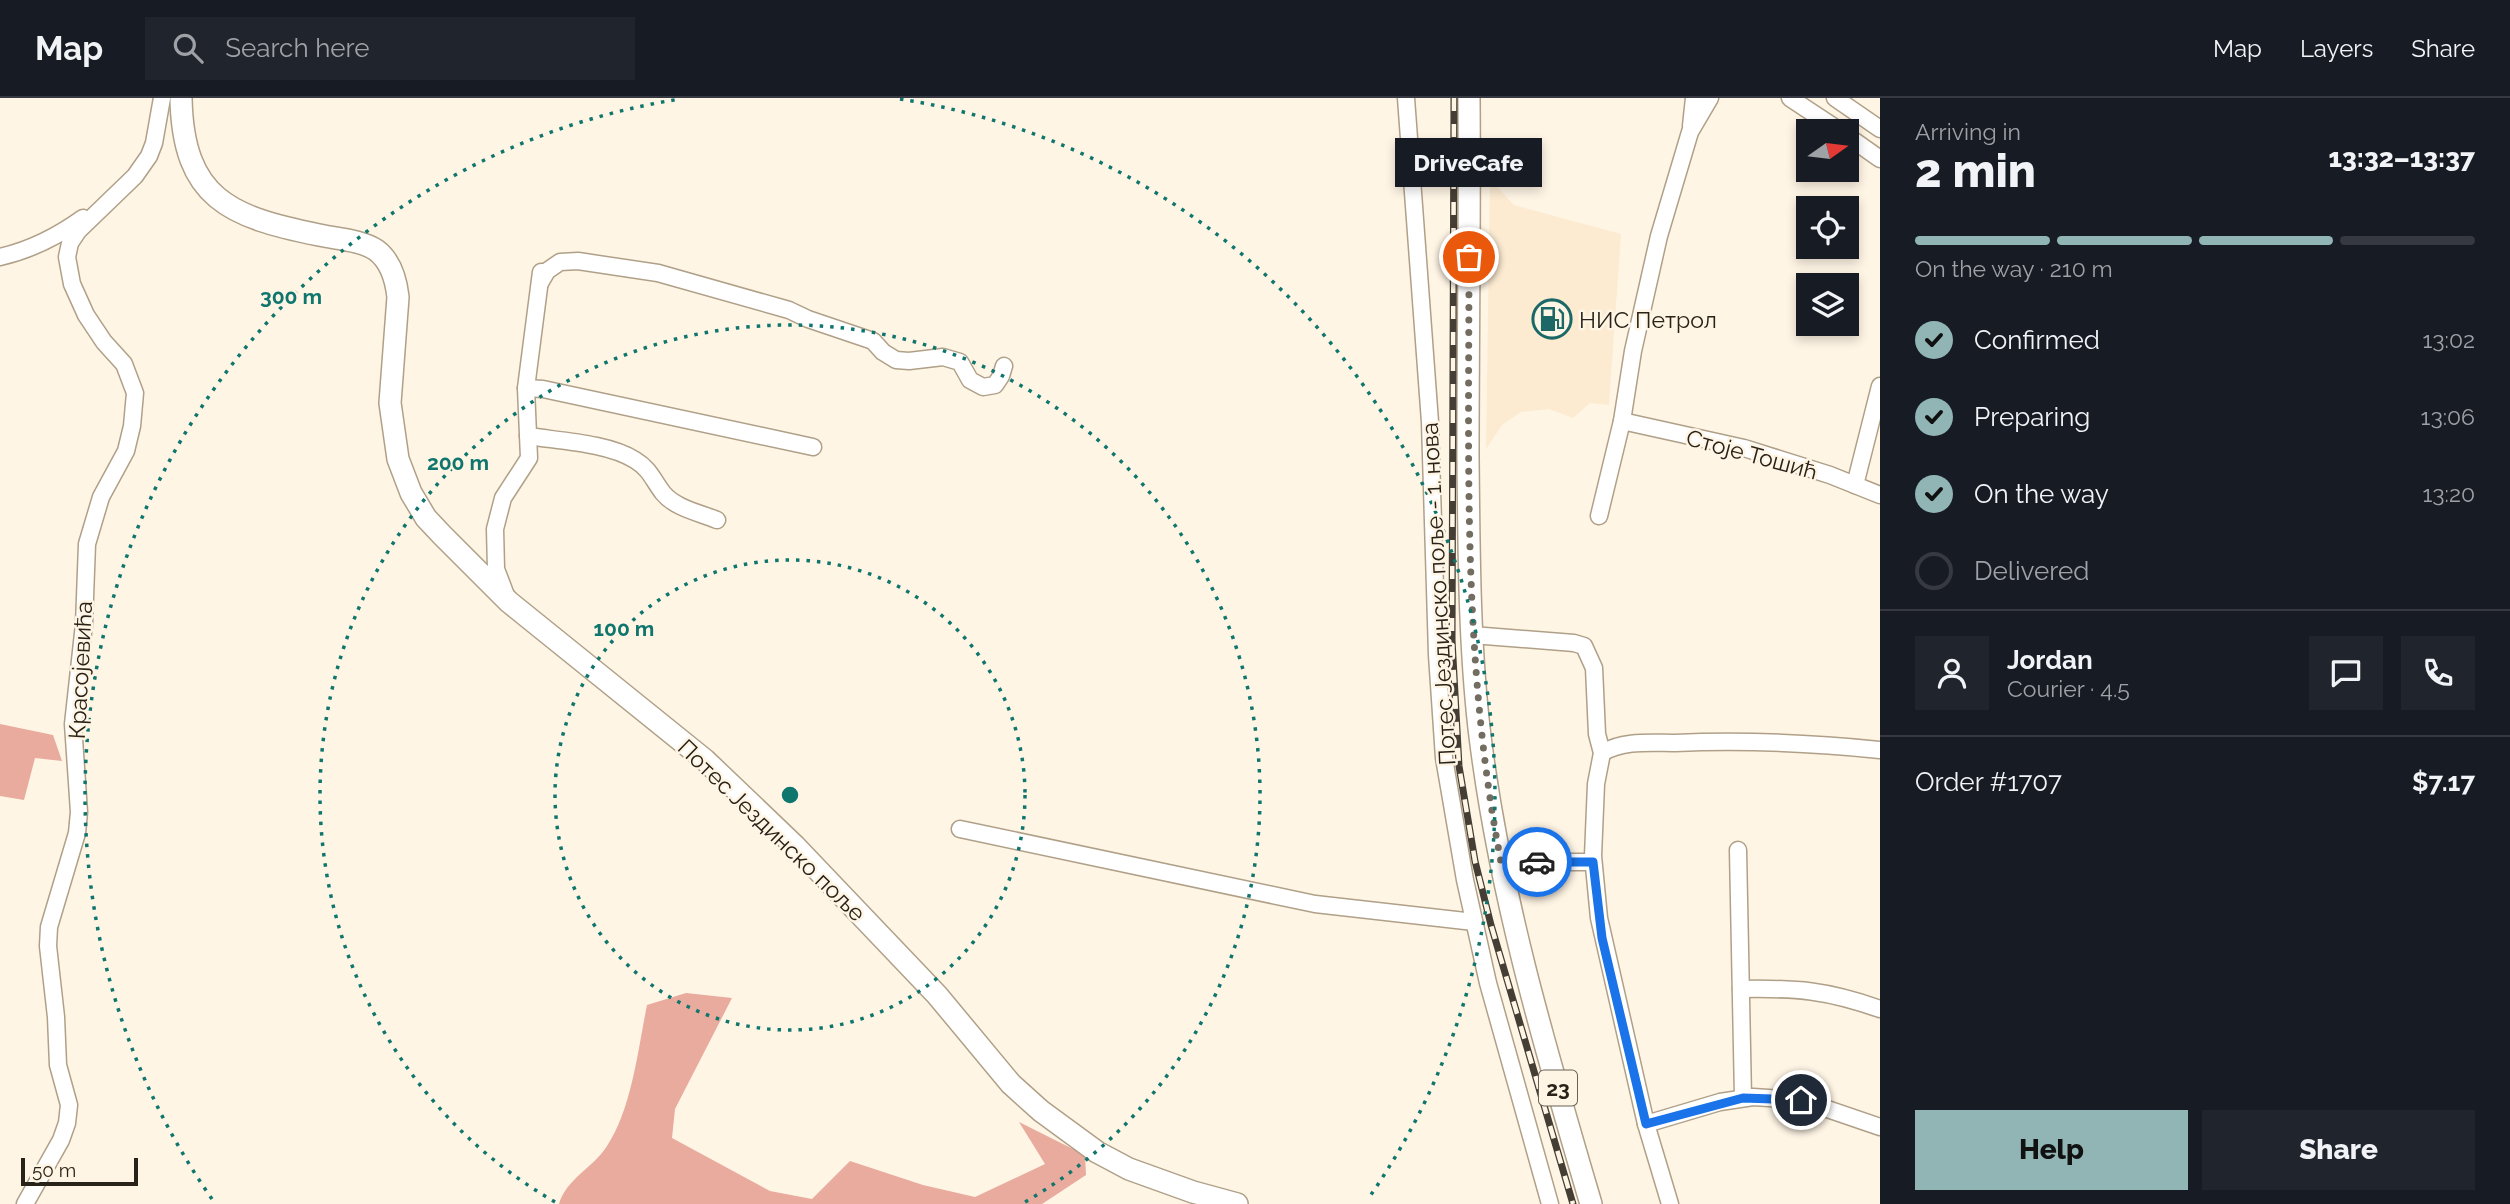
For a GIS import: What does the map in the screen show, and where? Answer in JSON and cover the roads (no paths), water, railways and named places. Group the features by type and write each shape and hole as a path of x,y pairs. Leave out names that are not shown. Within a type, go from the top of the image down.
{"main road":[{"name":"Потес Јездинско поље","path":"181,98 184,136 189,156 200,180 217,199 240,213 276,227 365,245 384,257 391,268 397,289 390,403 398,459 404,480 426,518 509,603 705,760 937,995 1012,1084 1041,1111 1097,1152 1129,1169 1237,1204"},
{"name":"23","path":"1469,98 1468,510 1472,635 1479,728 1501,862 1535,1009 1591,1204"}],"street":[{"path":"0,257 33,247 64,232 106,203 135,176 149,156 162,98"},
{"name":"Потес Јездинско поље - 1. нова","path":"1406,98 1430,422 1437,655 1444,758 1488,983 1550,1204"},
{"path":"1599,516 1622,421 1649,275 1690,132 1694,98"},
{"path":"1690,132 1710,98"},
{"path":"1790,98 1822,119"},
{"path":"1835,98 1880,129"},
{"path":"1859,144 1880,159"},
{"name":"Красојевића","path":"25,1204 61,1140 67,1124 69,1105 58,1065 48,946 49,926 77,834 79,812 73,724 84,624 87,544 91,523 101,497 126,451 135,393 124,364 104,342 86,314 68,269 67,257 71,243 78,231 106,203"},
{"path":"509,603 496,569 495,529 503,498 529,458 526,388 541,274 560,262 578,261 658,273 789,310 873,341 883,352 896,359 909,361 943,357 960,362 970,380 983,387 995,385 1004,366"},
{"path":"1855,485 1880,386"},
{"path":"526,388 544,389 813,447"},
{"name":"Стоје Тошић","path":"1622,421 1744,448 1880,495"},
{"path":"528,436 613,450 632,458 645,466 663,493 674,503 717,520"},
{"path":"1472,635 1584,646 1592,660 1597,734 1602,754 1596,784 1593,862 1602,938 1646,1124 1670,1204"},
{"path":"1602,754 1616,746 1634,744 1718,742 1807,744 1880,750"},
{"path":"960,829 1315,904 1474,922"},
{"path":"1738,850 1743,1098"},
{"path":"1501,862 1593,862"},
{"path":"1741,989 1810,990 1842,996 1880,1009"},
{"path":"1646,1124 1743,1098 1801,1100 1880,1127"}],"railway":[{"path":"1454,98 1452,640 1459,766 1475,861 1491,925 1573,1204"}],"place":[{"name":"DriveCafe","path":"1469,257"},
{"name":"НИС Петрол","path":"1552,319"}]}
